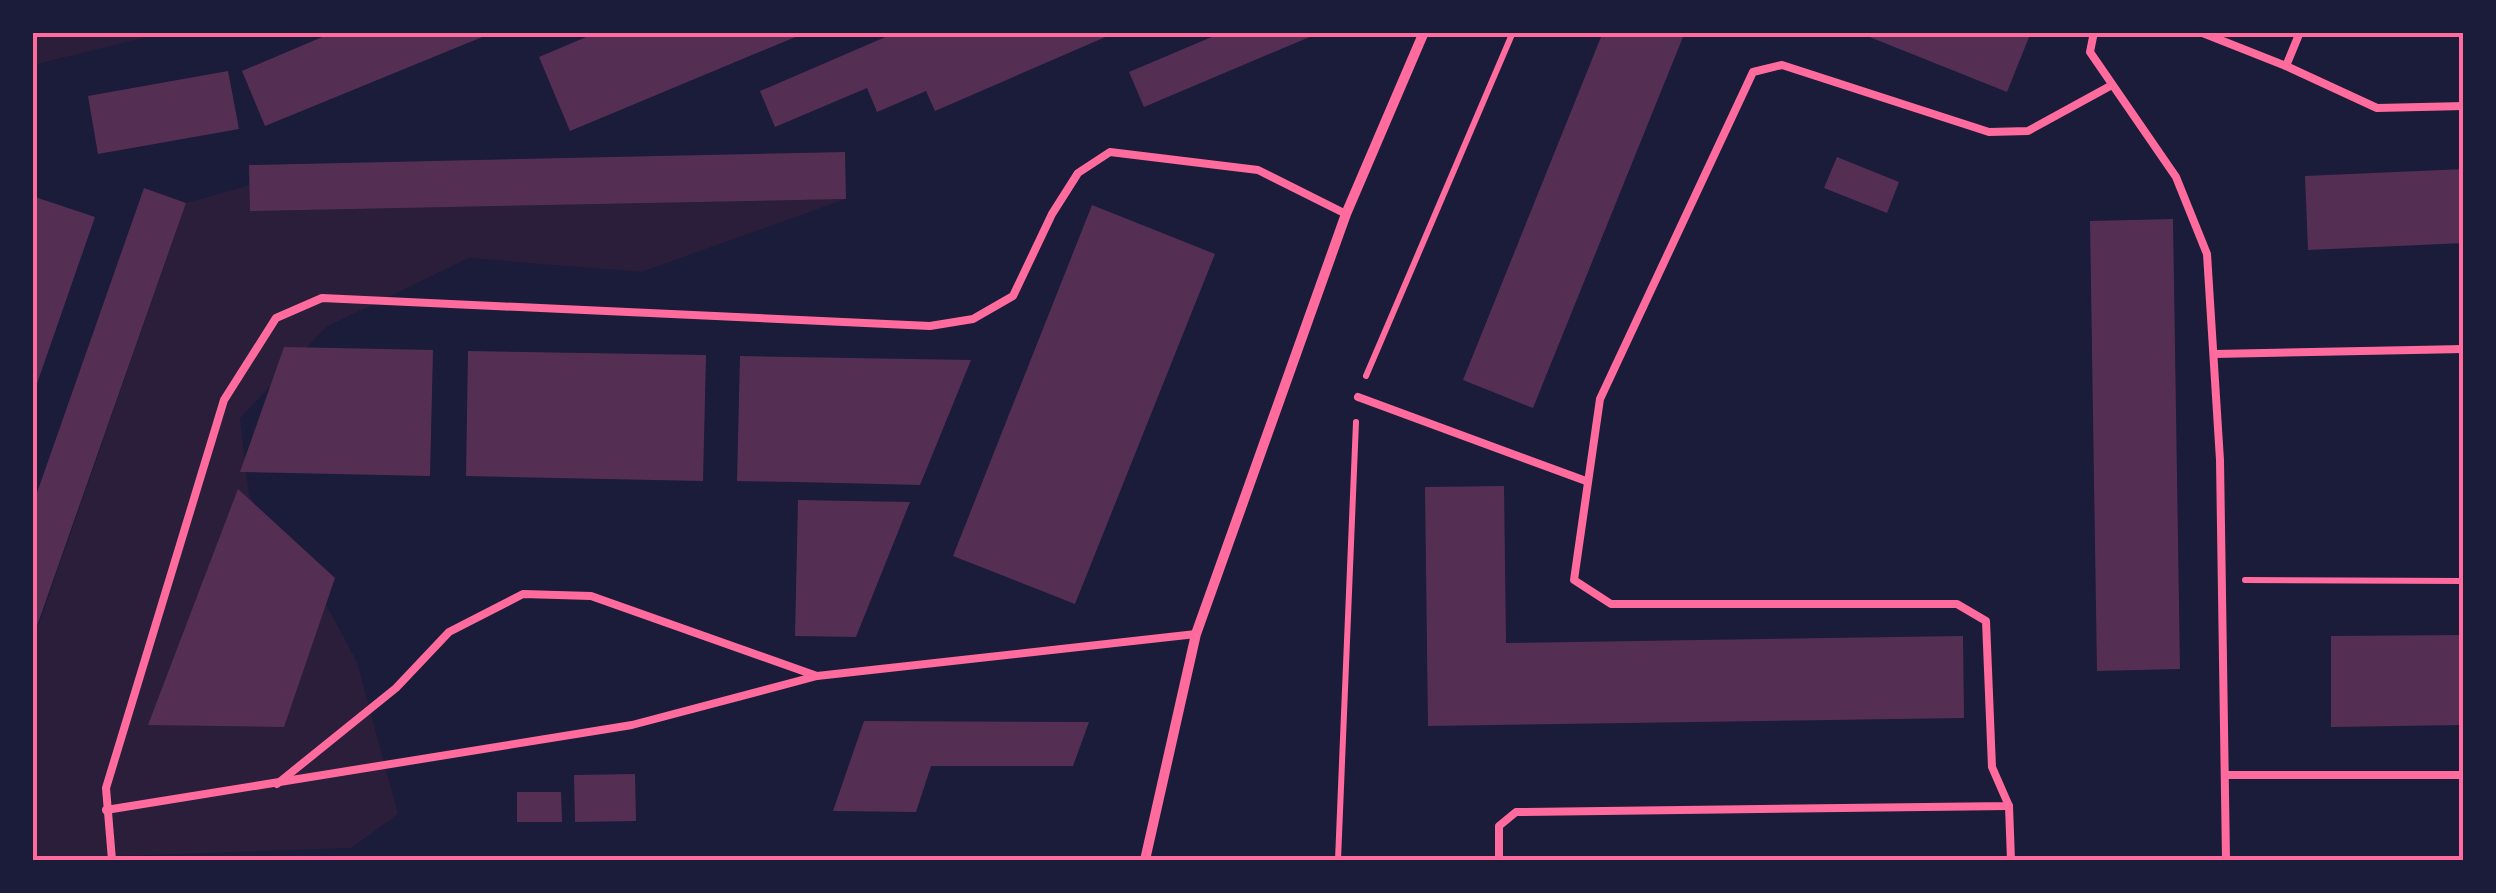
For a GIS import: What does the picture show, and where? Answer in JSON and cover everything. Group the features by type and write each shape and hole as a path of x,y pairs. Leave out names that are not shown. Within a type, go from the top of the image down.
{"street":[{"path":"1145,860 1196,634 1346,214 1424,32"}],"lane":[{"path":"2094,32 2090,52 2176,177 2206,254 2214,354 2222,580 2226,860"},
{"path":"2200,32 2377,108 2464,106"},
{"path":"2286,66 2300,32"},
{"path":"2011,860 2010,806 1992,767 1986,620 1957,604 1611,604 1574,580 1586,481 1600,400 1753,72 1782,65 1989,132 2028,132 2112,85"},
{"path":"112,860 106,788 224,400 276,318 322,298 930,326 973,320 1013,296 1052,214 1078,173 1110,152 1258,170 1346,214"},
{"path":"2214,354 2464,349"},
{"path":"1358,397 1586,481"},
{"path":"276,785 396,688 449,632 523,594 591,596 817,676"},
{"path":"106,810 632,725 817,676 1196,634"},
{"path":"2226,775 2464,776"},
{"path":"1500,860 1499,826 1516,812 2010,806"}],"path":[{"path":"2222,580 2464,581"}],"shaded area":[{"path":"33,32 163,32 163,33 33,65"},
{"path":"250,185 251,211 846,199 641,272 469,258 326,327 240,418 249,496 320,593 357,662 398,814 351,848 33,859 33,641 186,203"}],"building":[{"path":"334,32 492,33 265,126 242,71"},
{"path":"598,32 805,33 570,131 539,57"},
{"path":"897,32 1117,32 935,111 926,91 877,112 867,88 775,127 760,91"},
{"path":"1603,32 1685,32 1533,408 1463,380"},
{"path":"1857,32 2031,32 2007,92"},
{"path":"1221,33 1319,33 1144,107 1129,72"},
{"path":"228,71 239,129 98,154 88,96"},
{"path":"845,152 846,199 250,211 249,165"},
{"path":"1837,157 1899,182 1887,213 1824,188"},
{"path":"2464,169 2464,243 2308,250 2305,176"},
{"path":"144,188 186,203 32,640 32,507"},
{"path":"32,196 95,217 33,395 32,395"},
{"path":"1092,205 1215,254 1075,604 953,556"},
{"path":"2173,219 2180,669 2097,671 2090,221"},
{"path":"284,347 433,350 430,476 240,472"},
{"path":"468,351 706,355 703,481 466,476"},
{"path":"740,356 971,360 920,485 737,481"},
{"path":"1504,486 1506,643 1963,636 1964,718 1428,726 1425,487"},
{"path":"238,489 335,578 284,727 148,725"},
{"path":"798,500 910,502 856,637 795,636"},
{"path":"2464,635 2464,725 2331,727 2331,636"},
{"path":"864,721 1089,722 1073,766 931,766 916,812 833,811"},
{"path":"635,774 636,821 575,822 574,775"},
{"path":"517,792 561,792 562,822 517,822"}]}
